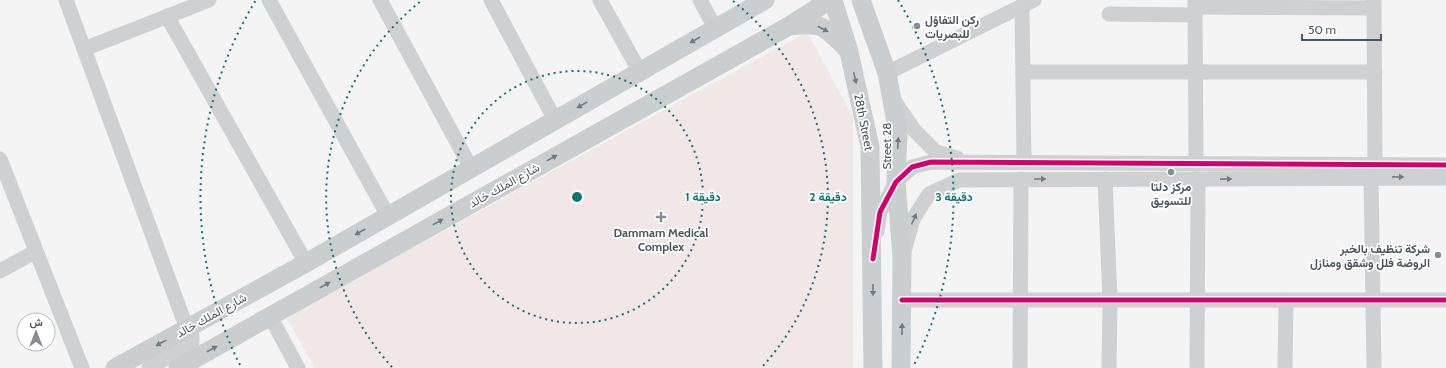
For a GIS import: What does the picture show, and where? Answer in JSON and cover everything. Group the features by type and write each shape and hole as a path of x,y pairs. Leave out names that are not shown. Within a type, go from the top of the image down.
{"main road":[{"path":"732,19 751,0"},
{"name":"شارع الملك خالد","path":"115,368 306,263 765,0"},
{"name":"شارع الملك خالد","path":"178,368 789,26 830,0"},
{"name":"28th Street","path":"833,0 849,52 870,147 873,259 873,368"},
{"name":"Street 28","path":"861,0 887,73 893,99 898,133 896,182 902,257 902,368"},
{"path":"868,0 868,21"},
{"path":"789,26 812,24 826,29 849,52"}],"street":[{"path":"66,0 187,329 192,335 192,342 149,368"},
{"path":"84,49 208,0"},
{"path":"269,0 388,216"},
{"path":"380,0 471,168"},
{"path":"491,0 555,120"},
{"path":"600,0 640,72"},
{"path":"700,0 715,28"},
{"path":"1024,162 1023,72 1028,3"},
{"path":"887,73 1028,3"},
{"path":"1109,14 1195,7 1289,4 1374,4 1374,368"},
{"path":"1195,7 1196,164"},
{"path":"167,16 306,263"},
{"path":"1023,72 1196,70 1375,72"},
{"path":"893,99 914,130 936,152 971,162"},
{"path":"0,159 35,252 82,368"},
{"path":"873,259 880,212 896,182 912,167 931,162 1196,164 1373,171 1446,178"},
{"path":"902,257 913,219 929,194 959,180 1198,180 1373,171 1446,165"},
{"path":"1020,368 1021,179"},
{"path":"1105,179 1110,300 1109,368"},
{"path":"1197,368 1198,180"},
{"path":"0,271 35,252"},
{"path":"902,300 1446,300"},
{"path":"1284,368 1286,301"},
{"path":"270,316 298,368"}],"shaded area":[{"name":"Dammam Medical Complex","path":"807,32 853,117 853,368 315,368 286,317"}],"cycle path":[{"path":"873,259 880,212 896,182 912,167 931,162 1446,165"},
{"path":"902,300 1446,300"}],"place":[{"name":"ركن التفاؤل للبصريات","path":"917,26"},
{"name":"مركز دلتا للتسويق","path":"1171,172"},
{"name":"Dammam Medical Complex","path":"661,217"},
{"name":"شركة تنظيف بالخبر الروضة فلل وشقق ومنازل","path":"1438,255"}]}
